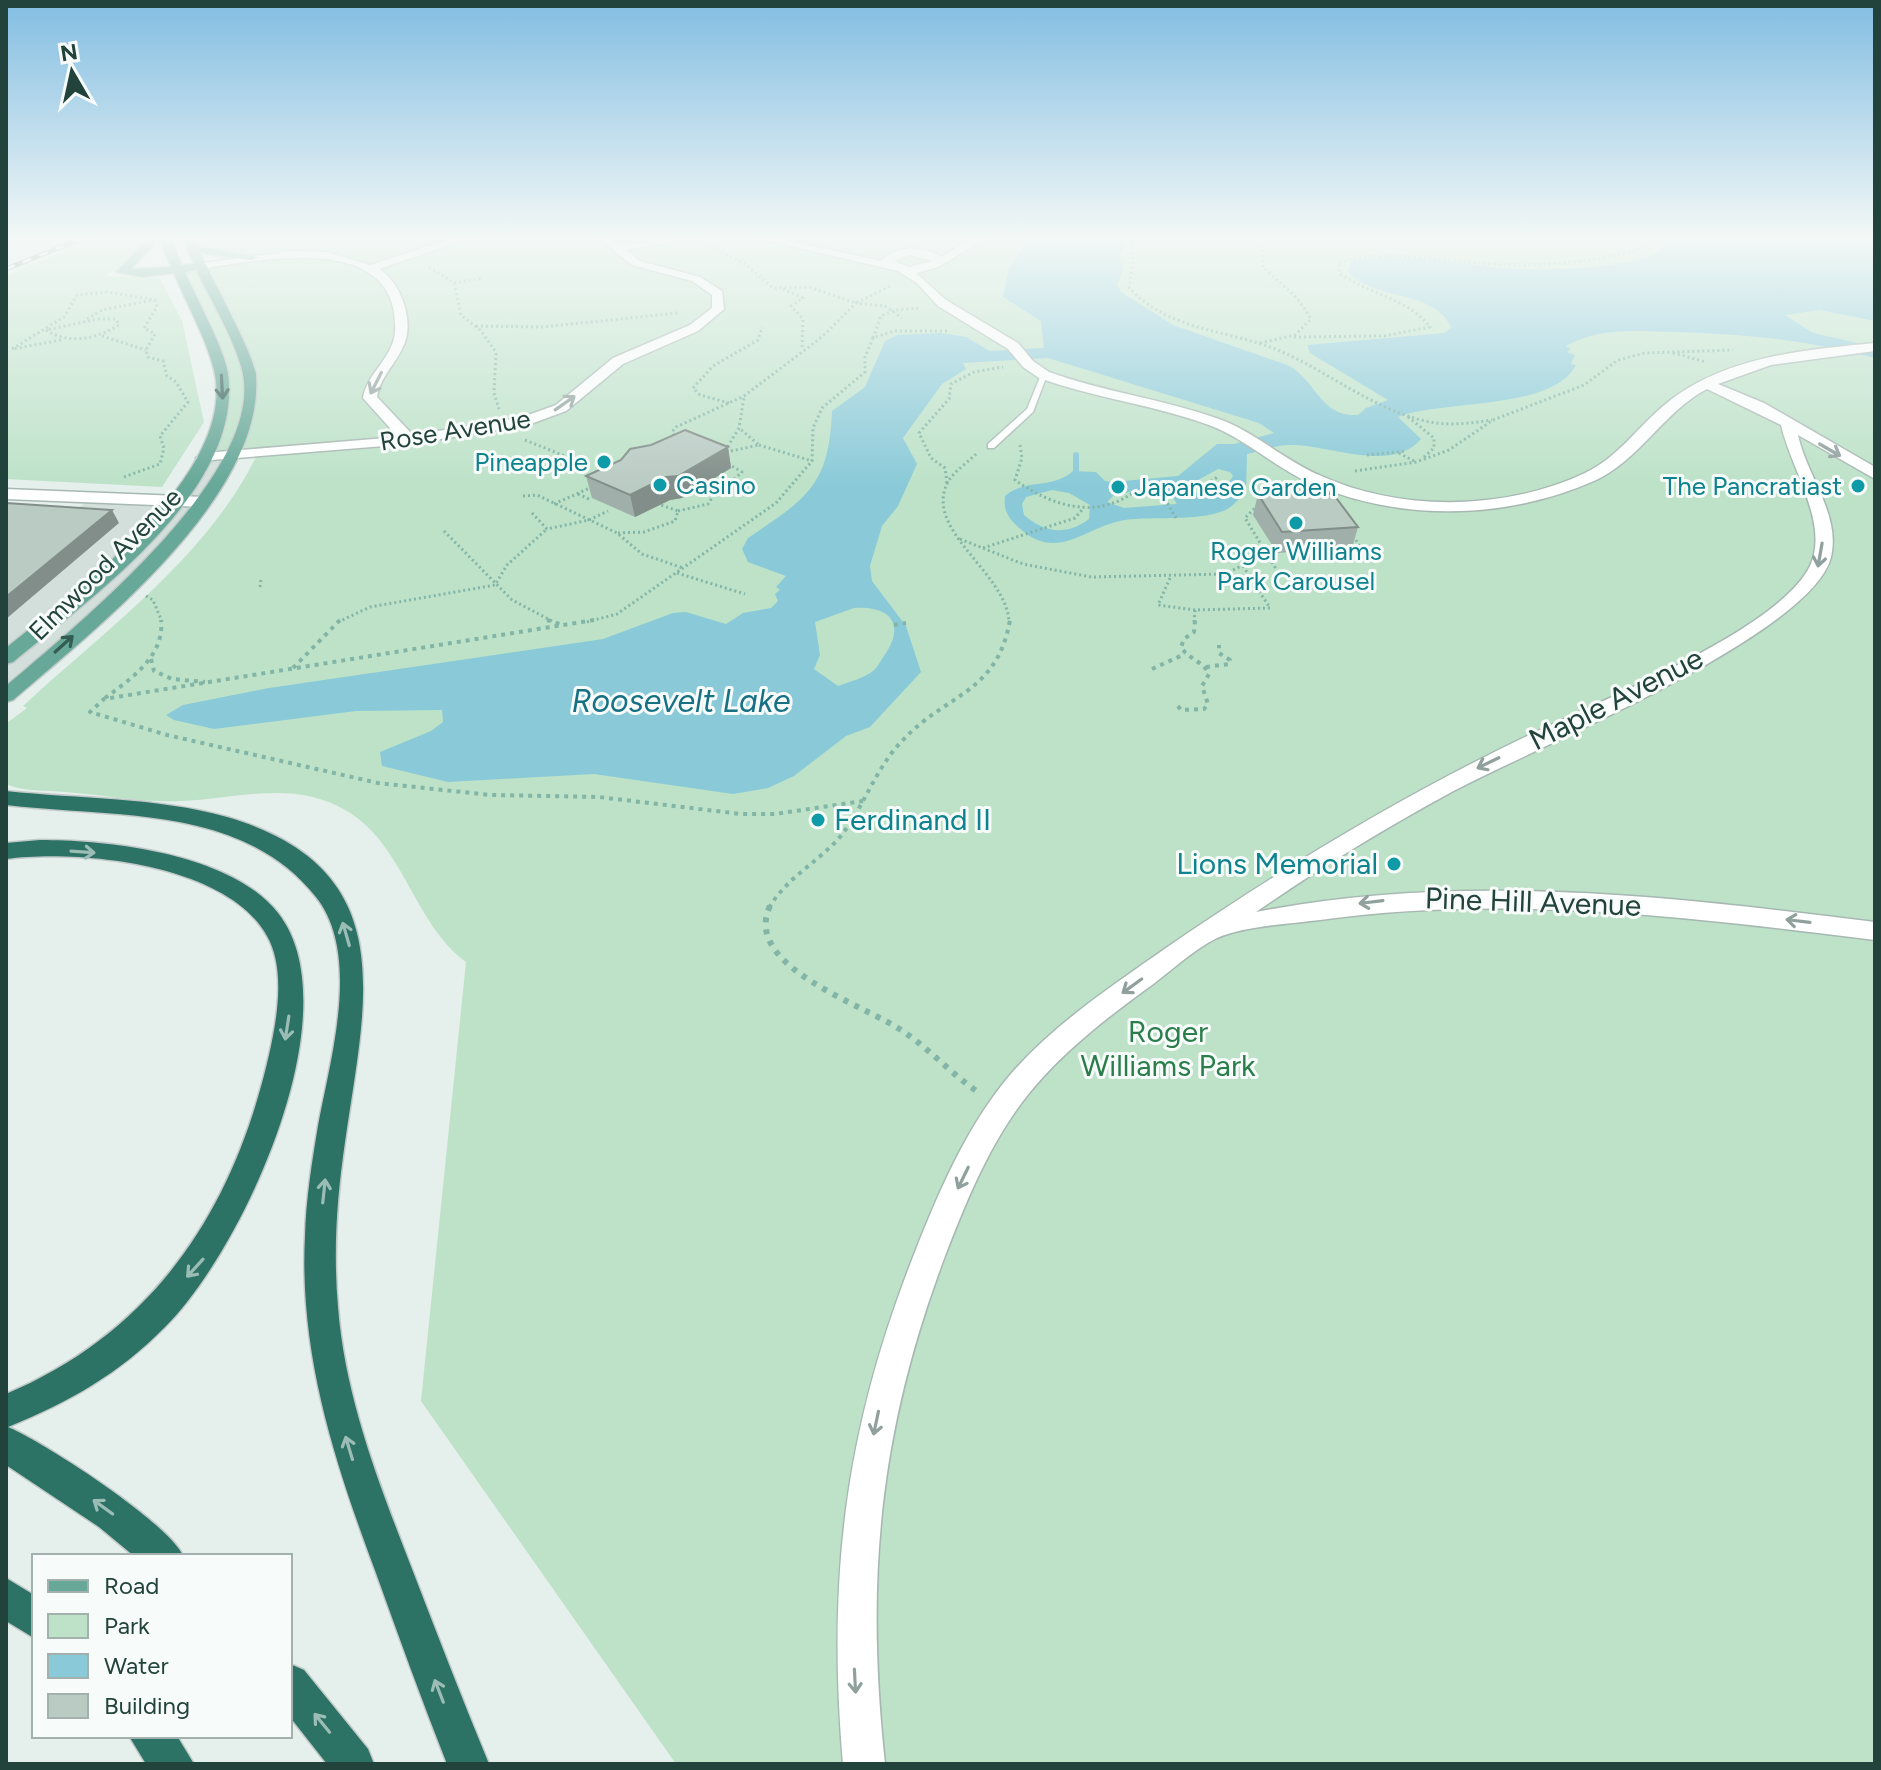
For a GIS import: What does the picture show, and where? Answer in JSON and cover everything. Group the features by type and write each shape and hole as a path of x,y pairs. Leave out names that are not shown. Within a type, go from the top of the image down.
{"highway":[{"path":"6,798 157,811 231,827 294,860 326,892 337,910 346,931 353,977 320,1233 325,1348 332,1387 356,1471 468,1764"},
{"path":"6,1411 50,1392 112,1354 204,1258 244,1184 270,1111 290,1013 285,946 266,916 234,889 183,868 151,860 13,848"},
{"path":"6,1444 112,1514 162,1554"},
{"path":"6,1597 32,1617"},
{"path":"292,1687 353,1764"},
{"path":"152,1738 173,1764"}],"main road":[{"name":"Elmwood Avenue","path":"6,658 121,558 175,502 204,458 219,421 223,382 200,320"},
{"name":"Elmwood Avenue","path":"6,696 134,580 204,502 234,456 247,421 251,382 226,320"}],"street":[{"path":"401,320 397,350 373,383 370,398 409,440"},
{"name":"Rose Avenue","path":"204,458 409,440 509,426 561,408 607,368 706,320"},
{"path":"968,320 1044,375 1216,423 1249,439 1320,483 1370,497 1450,505 1520,499 1567,486 1604,469 1674,404 1706,384 1757,363 1875,347"},
{"path":"1706,384 1759,406 1875,474"},
{"name":"Maple Avenue","path":"864,1764 852,1627 859,1503 870,1451 882,1396 912,1296 967,1169 1004,1105 1031,1072 1077,1028 1195,940 1387,816 1688,664 1761,622 1797,595 1821,562 1823,538 1806,472 1793,447 1788,423"},
{"path":"6,494 204,502"},
{"name":"Pine Hill Avenue","path":"1195,940 1264,918 1366,903 1462,896 1586,899 1875,931"}],"lane":[{"path":"991,446 1030,410 1044,375"}],"path":[{"path":"6,352 60,320"},
{"path":"61,340 46,330 84,320"},
{"path":"101,336 119,325 116,320"},
{"path":"80,498 95,487 160,464 164,448 160,436 188,402 176,382 167,376 163,361 148,357 146,350 155,334 144,328 149,320"},
{"path":"467,320 489,336 498,352 494,397 509,426 527,441 582,463"},
{"path":"475,326 541,327 611,320"},
{"path":"802,350 803,320"},
{"path":"685,447 676,441 672,432 676,427 744,396 822,337 839,320"},
{"path":"104,699 567,626 617,614 776,503 812,461 809,432 815,413 865,372 865,357 873,338 874,322 878,320"},
{"path":"1179,320 1259,343 1408,416 1446,424 1493,420"},
{"path":"1294,337 1306,328 1311,320"},
{"path":"1259,343 1294,337 1420,332 1430,327 1427,320"},
{"path":"729,403 700,395 693,388 698,376 749,348 758,340 762,327"},
{"path":"873,338 894,331 959,332"},
{"path":"12,349 101,336 146,350"},
{"path":"1353,471 1416,462 1449,450 1493,420 1584,385 1607,372 1618,360 1645,353 1740,349"},
{"path":"947,484 945,468 931,458 919,433 949,399 951,384 974,372 1003,367"},
{"path":"744,396 739,428 725,452 759,445"},
{"path":"1408,416 1434,438 1434,448 1416,462"},
{"path":"739,428 759,445 812,461"},
{"path":"1020,444 1022,458 1015,480 1051,503 1083,509 1111,503 1138,491 1166,501 1176,517"},
{"path":"991,446 967,461 947,484 940,498 941,512 1003,596 1010,621 1006,644 995,665 975,685 906,736 830,848 770,906 764,917 765,939 789,964 888,1021 962,1081 1004,1105"},
{"path":"1367,455 1407,451"},
{"path":"1399,453 1416,462"},
{"path":"708,481 715,484 732,481 742,472 712,457"},
{"path":"1166,501 1219,476"},
{"path":"553,504 604,481"},
{"path":"661,505 678,511 708,504 715,495 715,484"},
{"path":"577,493 591,500"},
{"path":"523,496 537,495 617,533 642,554 684,568"},
{"path":"1268,500 1251,508 1245,518 1278,572"},
{"path":"983,548 1075,518 1083,509"},
{"path":"292,669 342,618 370,607 495,585 507,565 547,529 589,520 608,511"},
{"path":"617,533 644,532 675,521 678,511"},
{"path":"532,513 547,529"},
{"path":"1348,528 1373,565"},
{"path":"444,531 495,585 545,621 567,626"},
{"path":"959,539 1054,572 1170,578 1224,574 1257,559 1262,548"},
{"path":"1170,578 1158,605 1195,610 1270,608 1243,566"},
{"path":"677,573 745,594"},
{"path":"260,587 261,579"},
{"path":"145,596 153,600 162,624 151,659 154,671 172,679 210,683"},
{"path":"1178,706 1181,710 1204,709 1208,704 1202,686 1209,674 1206,667 1185,654 1181,647 1184,639 1194,632 1195,610"},
{"path":"894,625 906,623"},
{"path":"1206,667 1229,664 1230,660 1219,653 1219,645"},
{"path":"1152,669 1185,654"},
{"path":"151,659 90,712 167,735 378,783 490,795 588,796 741,814 775,814 863,801"}],"shaded area":[{"path":"232,458 207,500 6,702 6,562 28,549 86,502 172,505 208,460"}],"green space":[{"path":"6,320 181,320 204,422 162,487 6,479"},
{"name":"Roger Williams Park","path":"203,320 1875,320 1875,1764 676,1764 421,1401 466,962 433,927 382,844 347,811 327,801 286,793 266,793 152,801 27,790 6,784 7,723 27,708 23,706 182,560 235,494 256,457 208,460 228,391 217,351"}],"water":[{"name":"Roosevelt Lake","path":"1039,320 1164,320 1290,366 1336,411 1358,415 1366,408 1388,400 1310,353 1307,345 1445,333 1451,327 1446,320 1792,320 1813,333 1875,347 1875,358 1799,342 1726,334 1605,333 1566,346 1571,349 1567,352 1575,355 1571,364 1576,365 1563,380 1544,390 1494,402 1398,417 1421,439 1393,455 1358,455 1290,445 1247,454 1246,491 1229,508 1194,517 1125,520 1059,543 1032,538 1018,527 1007,513 1005,496 1021,487 1056,480 1073,471 1096,472 1105,481 1113,482 1178,476 1217,444 1234,444 1274,433 1259,423 1048,358 963,363 966,369 942,384 903,438 917,464 898,506 882,526 870,566 872,581 906,626 921,672 870,727 846,736 794,776 768,788 733,794 594,774 448,782 382,766 380,752 431,731 443,722 442,710 356,711 214,729 174,720 166,715 183,705 269,688 603,639 673,613 686,612 726,624 743,613 771,608 778,601 775,594 780,590 776,587 786,576 748,562 742,549 748,538 786,512 811,488 826,457 832,411 865,387 885,341 897,335 941,333 966,337 990,351 1044,348","holes":["1218,469 1233,476 1219,490 1208,493 1188,491 1191,484","1146,488 1171,495 1177,504 1124,508 1107,502 1113,496","1052,490 1069,493 1090,505 1089,519 1072,528 1056,530 1040,526 1024,515 1022,504 1026,497","854,608 886,614 894,626 894,635 874,670 838,686 814,669 820,655 815,622"]}],"building":[{"path":"685,430 728,447 678,476 666,477 630,495 586,476 621,460 630,449 651,445"},
{"path":"1298,484 1334,495 1358,527 1282,532 1258,494 1279,485"},
{"path":"6,503 112,510 6,597"}],"waterway":[{"path":"1076,455 1076,471"}],"place":[{"name":"Pineapple","path":"604,462"},
{"name":"Casino","path":"660,485"},
{"name":"The Pancratiast","path":"1858,486"},
{"name":"Japanese Garden","path":"1118,487"},
{"name":"Roger Williams Park Carousel","path":"1296,523"},
{"name":"Ferdinand II","path":"818,820"},
{"name":"Lions Memorial","path":"1394,864"}]}
